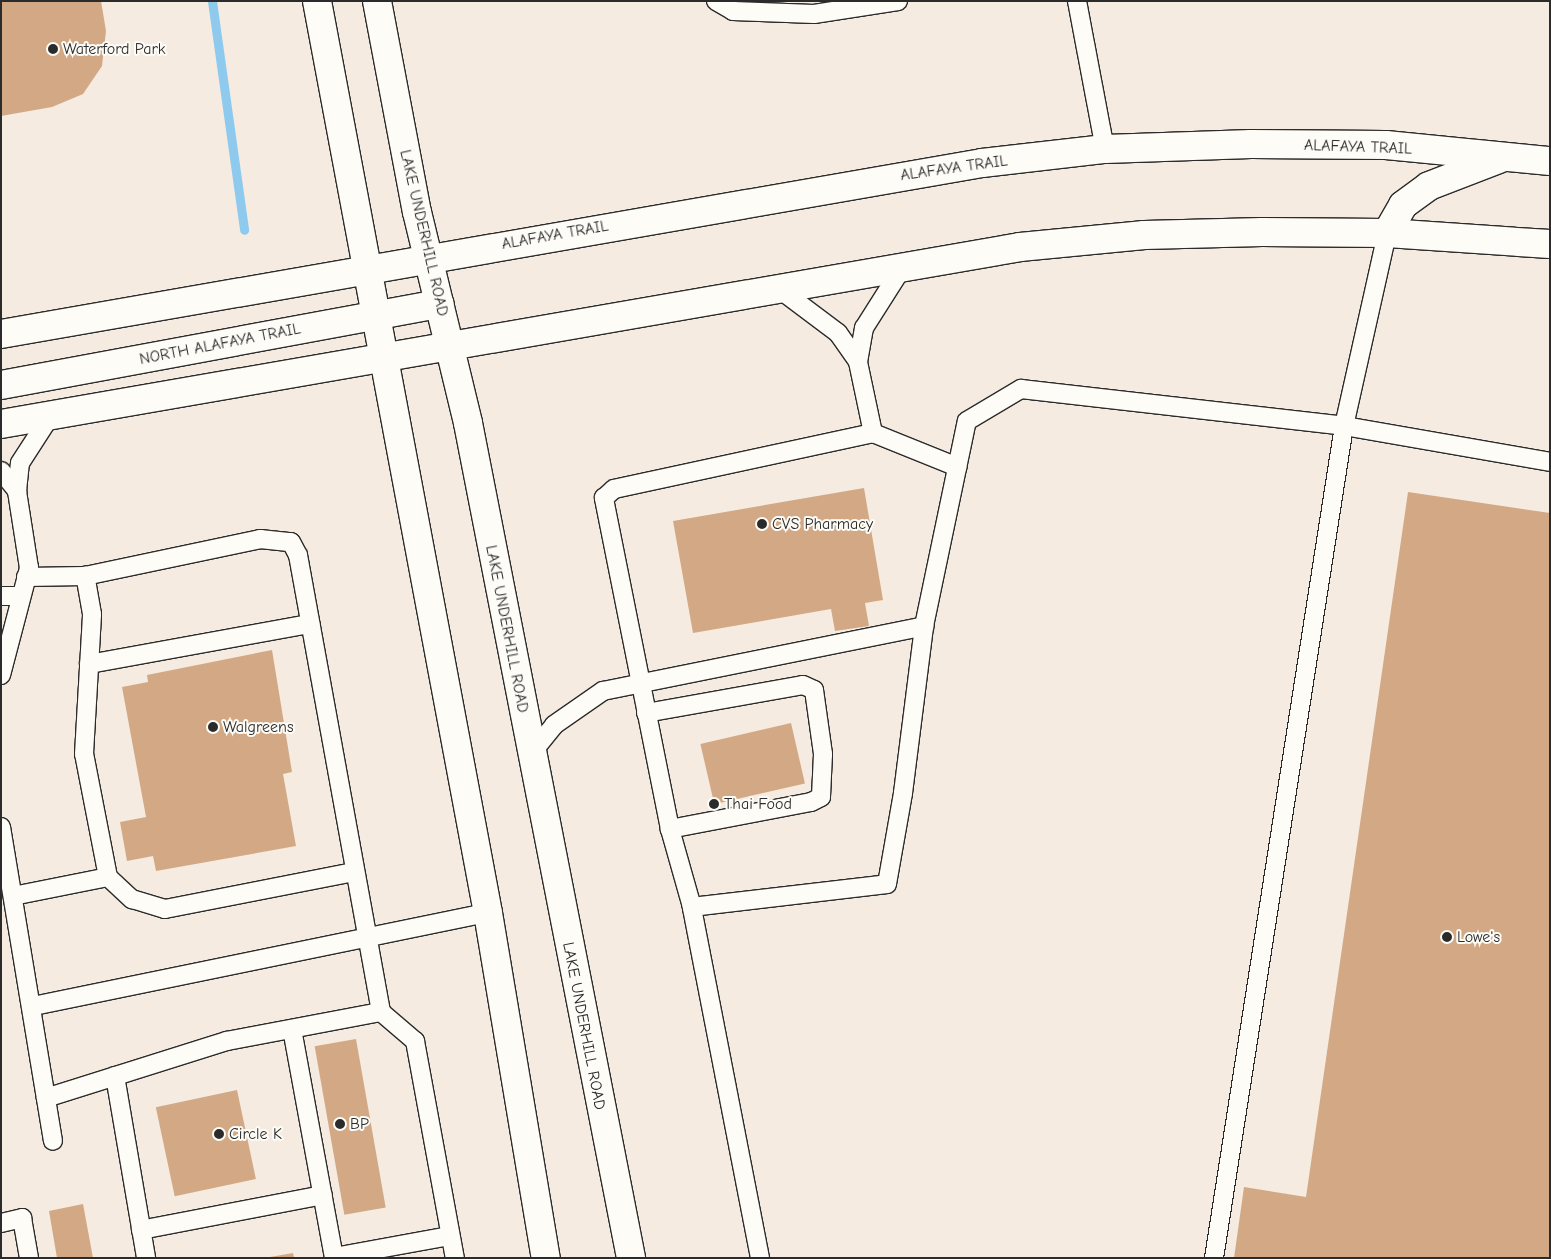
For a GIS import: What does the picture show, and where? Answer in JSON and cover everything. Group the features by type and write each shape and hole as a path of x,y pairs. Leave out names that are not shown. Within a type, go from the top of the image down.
{"main road":[{"path":"317,1 365,270 383,356 488,913 546,1258"},
{"name":"LAKE UNDERHILL ROAD","path":"377,1 428,258 450,346 630,1258"},
{"name":"ALAFAYA TRAIL","path":"365,270 844,184 1105,149 1251,144 1386,146 1550,161"},
{"path":"1388,233 1403,205 1429,186 1502,157"},
{"path":"1,424 383,356 450,346 905,263 1144,235 1388,233 1550,244"},
{"path":"1,334 365,270"},
{"name":"NORTH ALAFAYA TRAIL","path":"1,385 440,304"}],"lane":[{"path":"716,1 734,11 813,8 898,1"},
{"path":"1077,1 1105,149"},
{"path":"1214,1258 1344,426 1388,233"},
{"path":"873,433 858,362 864,328 905,263"},
{"path":"775,286 838,333 858,362"},
{"path":"692,907 887,884 903,793 924,626 967,420 1021,390 1344,426 1550,462"},
{"path":"1,675 26,577 16,491 20,462 51,415"},
{"path":"760,1258 692,907 670,828 639,683 604,498 614,488 873,433 958,468"},
{"path":"1,471 16,491"},
{"path":"26,577 85,576 260,539 281,539 291,542 298,555 354,872 381,1012 416,1042 454,1258"},
{"path":"85,576 92,614 84,754 108,877 132,899 165,909 354,872"},
{"path":"1,596 21,596"},
{"path":"89,664 310,624"},
{"path":"530,755 554,726 583,701 603,691 924,626"},
{"path":"646,713 803,685 814,690 823,754 821,797 811,802 670,828"},
{"path":"2,838 33,1006 52,1141"},
{"path":"14,896 108,877"},
{"path":"33,1006 488,913"},
{"path":"46,1098 227,1041 381,1012"},
{"path":"292,1029 333,1258 450,1236"},
{"path":"114,1076 146,1258"},
{"path":"141,1230 323,1195"},
{"path":"1,1224 22,1218 29,1258"}],"building":[{"name":"Waterford Park","path":"1,1 101,1 106,31 102,66 83,94 52,107 1,116"},
{"name":"CVS Pharmacy","path":"864,488 883,600 865,603 869,626 835,631 831,609 693,633 673,521"},
{"name":"Lowe's","path":"1408,492 1550,513 1550,1258 1234,1258 1244,1187 1306,1197"},
{"path":"272,650 292,772 283,774 296,846 156,871 153,856 127,861 120,822 146,817 122,687 148,682 147,675"},
{"path":"791,723 805,783 714,804 700,744"},
{"path":"356,1039 386,1207 344,1215 315,1046"},
{"path":"237,1090 256,1179 175,1196 156,1107"},
{"path":"83,1204 93,1258 57,1258 49,1211"},
{"path":"293,1253 294,1258 270,1258 270,1257"}],"waterway":[{"path":"212,1 244,230"}],"place":[{"name":"Waterford Park","path":"53,49"},
{"name":"CVS Pharmacy","path":"762,524"},
{"name":"Walgreens","path":"213,727"},
{"name":"Thai Food","path":"714,804"},
{"name":"Lowe's","path":"1447,937"},
{"name":"BP","path":"340,1124"},
{"name":"Circle K","path":"219,1134"}]}
